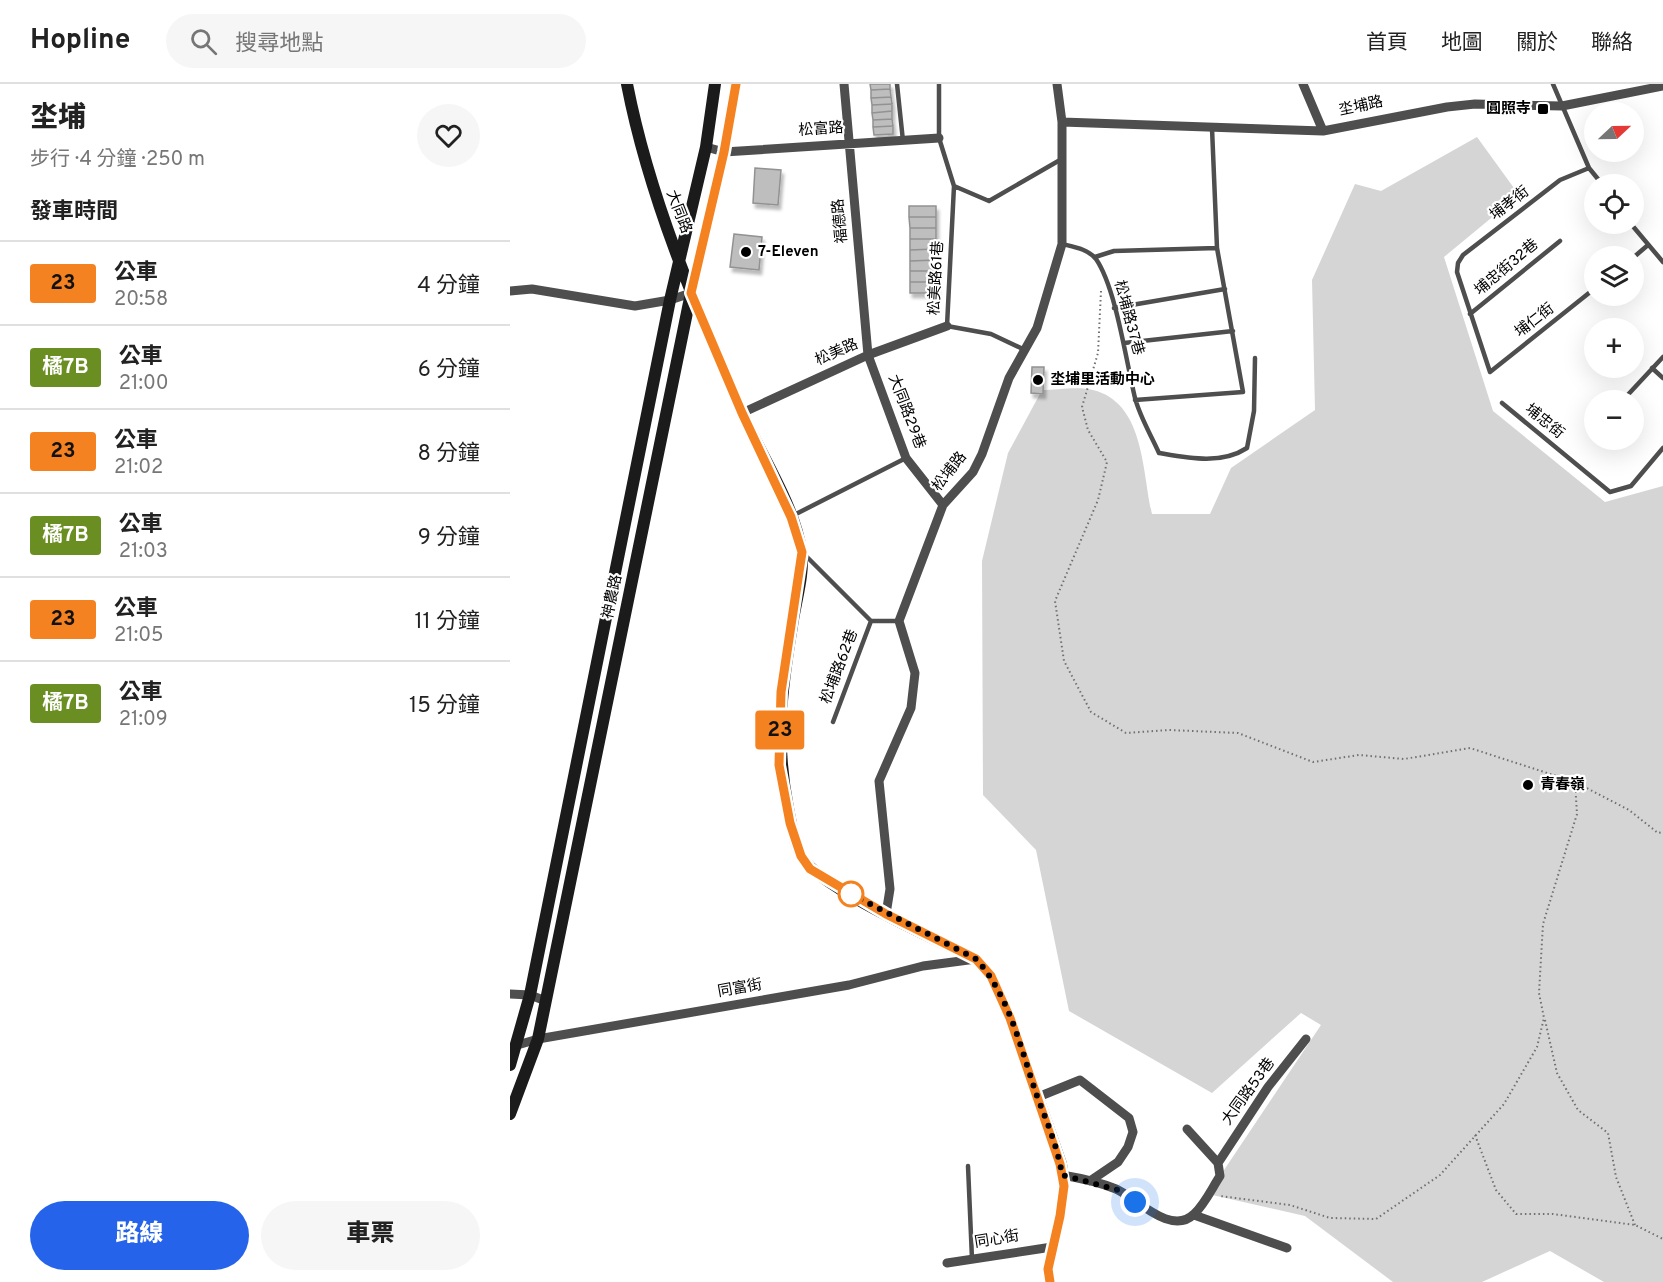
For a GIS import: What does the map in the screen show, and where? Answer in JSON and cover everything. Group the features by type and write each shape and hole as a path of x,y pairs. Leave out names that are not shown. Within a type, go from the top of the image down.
{"street":[{"name":"大同路","path":"627,84 649,176 691,293 742,413 791,517 802,552 781,692 779,765 790,823 801,856 810,869 886,914 976,959 991,976 1010,1018 1054,1141 1062,1175 1060,1216 1048,1269 1050,1282"},
{"name":"神農路","path":"510,1065 513,1046 530,995 670,300 706,147 715,84"},
{"name":"神農路","path":"510,1114 538,1039 691,293 724,152 736,84"},
{"name":"福德路","path":"844,84 868,355"},
{"name":"松埔路","path":"899,621 943,506 973,472 1023,349 1037,328 1062,244 1060,160 1062,122 1057,84"},
{"path":"1303,84 1323,131"},
{"name":"坔埔路","path":"1062,122 1323,131 1456,106 1562,106 1630,88 1663,86"},
{"name":"松富路","path":"706,147 724,152 939,138"},
{"path":"510,291 532,289 635,306 670,300 691,293"},
{"name":"松美路","path":"742,413 868,355 947,326"},
{"name":"大同路29巷","path":"868,355 906,458 943,506"},
{"path":"886,914 890,889 879,781 911,708 915,673 899,621"},
{"name":"同富街","path":"513,1046 538,1039 849,985 923,966 976,959"},
{"path":"510,994 530,995 546,1001"},
{"name":"大同路53巷","path":"1194,1215 1220,1176 1218,1163 1266,1090 1306,1039"},
{"path":"1038,1097 1080,1080 1129,1118 1133,1132 1128,1147 1118,1162 1089,1181"},
{"path":"1187,1129 1218,1163"},
{"path":"1062,1175 1118,1190 1152,1214 1172,1219 1186,1219 1194,1215 1287,1248"},
{"name":"同心街","path":"947,1263 1052,1247"}],"lane":[{"path":"897,84 903,141"},
{"path":"939,84 939,138 954,186 989,201 1060,160"},
{"path":"1553,84 1589,168 1594,174"},
{"path":"1136,400 1243,392 1217,248 1212,128"},
{"name":"埔孝街","path":"1470,314 1457,272 1458,263 1463,255 1560,180 1589,168"},
{"name":"松美路61巷","path":"954,186 947,326 991,334 1023,349"},
{"path":"1639,234 1663,262"},
{"name":"埔忠街32巷","path":"1470,314 1560,241"},
{"path":"1062,244 1084,250 1095,257 1114,251 1217,248"},
{"path":"1644,248 1648,245"},
{"name":"松埔路37巷","path":"1095,257 1102,270 1114,308 1136,400 1159,453 1200,460 1239,453 1247,448 1254,411 1255,358"},
{"path":"1114,308 1225,290"},
{"name":"埔仁街","path":"1470,314 1490,372 1584,297"},
{"path":"1124,344 1233,331"},
{"path":"1632,390 1663,357"},
{"path":"1652,368 1663,378"},
{"name":"埔忠街","path":"1502,403 1611,492 1631,486 1663,448"},
{"path":"791,517 906,458"},
{"name":"松埔路62巷","path":"802,552 871,621 899,621"},
{"name":"松埔路62巷","path":"833,722 871,621"},
{"path":"968,1166 972,1260"}],"path":[{"path":"1102,270 1098,353 1082,407 1088,430 1107,462 1098,500 1055,601 1064,661 1091,712 1126,733 1169,730 1238,733 1313,762 1359,755 1404,759 1470,748 1575,782 1629,810 1658,832 1663,832"},
{"path":"1575,782 1577,814 1543,924 1539,993 1557,1073 1578,1110 1608,1133 1616,1177 1635,1225"},
{"path":"1220,1196 1290,1205 1330,1218 1376,1219 1440,1175 1504,1104 1537,1047 1544,1018"},
{"path":"1475,1135 1496,1190 1516,1214 1553,1214 1635,1225 1663,1239"}],"shaded area":[{"path":"1477,137 1519,195 1444,257 1493,411 1605,502 1663,486 1663,1282 1604,1282 1550,1251 1482,1282 1393,1282 1305,1216 1208,1194 1321,1025 1301,1013 1212,1093 1069,1011 1036,850 983,795 982,561 1008,453 1042,390 1087,389 1110,397 1123,409 1132,424 1143,460 1152,514 1210,514 1231,468 1315,410 1312,280 1355,184 1381,191"}],"building":[{"path":"870,84 890,84 890,89 871,90"},
{"path":"890,89 891,97 871,98 871,90"},
{"path":"891,97 892,104 872,105 871,98"},
{"path":"892,104 892,111 872,113 872,105"},
{"path":"892,111 892,119 873,120 872,113"},
{"path":"892,119 893,126 873,127 873,120"},
{"path":"893,126 893,134 874,135 873,127"},
{"path":"755,168 781,170 778,205 753,203"},
{"path":"909,206 936,206 936,217 909,217"},
{"path":"909,217 936,217 936,228 910,228"},
{"path":"910,228 936,228 936,239 910,239"},
{"name":"7-Eleven","path":"734,234 762,237 759,270 730,267"},
{"path":"910,239 936,239 936,249 910,250"},
{"path":"936,249 936,260 910,261 910,250"},
{"path":"936,260 936,271 910,271 910,261"},
{"path":"910,271 936,271 936,282 910,282"},
{"path":"910,282 936,282 937,293 910,293"},
{"name":"坔埔里活動中心","path":"1032,367 1044,367 1043,394 1031,393"}],"bus line":[{"name":"23","path":"736,84 724,152 691,293 742,413 791,517 802,552 781,692 779,765 790,823 801,856 810,869 886,914 976,959 991,976 1010,1018 1060,1164 1064,1186 1048,1269 1050,1282"}],"place":[{"name":"圓照寺","path":"1543,109"},
{"name":"7-Eleven","path":"746,252"},
{"name":"坔埔里活動中心","path":"1038,380"},
{"name":"青春嶺","path":"1528,785"}],"route":[{"path":"851,894 976,959 991,976 1010,1018 1054,1141 1062,1175 1084,1179 1118,1190 1135,1202"}]}
